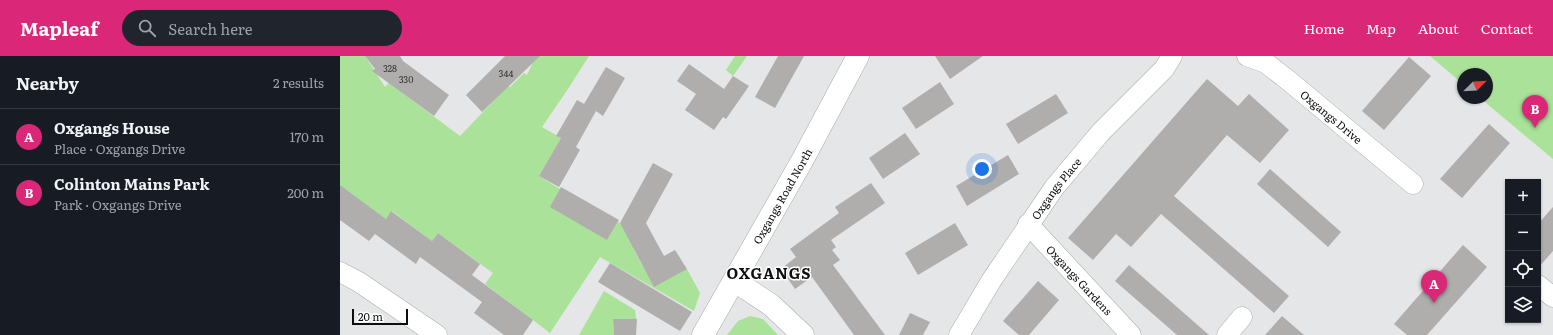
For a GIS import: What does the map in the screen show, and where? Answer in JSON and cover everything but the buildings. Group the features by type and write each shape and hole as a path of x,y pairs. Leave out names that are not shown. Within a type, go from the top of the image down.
{"street":[{"name":"Oxgangs Road North","path":"703,335 735,281 858,56"},
{"name":"Oxgangs Place","path":"959,335 1028,224 1054,188 1077,160 1164,69 1172,56"},
{"name":"Oxgangs Drive","path":"1247,56 1266,63 1413,184"},
{"name":"Oxgangs Gardens","path":"1028,224 1131,335"},
{"path":"340,272 360,282 437,335"},
{"path":"735,281 776,310 803,335"},
{"path":"1540,287 1553,298"},
{"path":"1227,335 1242,317"}],"green space":[{"path":"340,56 365,56 385,87 389,83 460,136 508,86 510,87 524,73 527,75 535,58 534,56 589,56 542,127 561,138 539,176 560,189 607,240 618,222 639,234 642,242 633,248 643,267 687,269 700,293 694,311 600,257 550,333 485,284 493,273 438,233 432,241 392,211 386,219 345,189 340,194"},
{"path":"735,56 747,56 733,76 726,70"},
{"path":"1430,56 1553,56 1553,159 1487,104 1493,104 1493,68 1457,68 1457,79"},
{"path":"604,291 635,310 636,319 613,319 614,335 579,335"},
{"path":"750,316 763,319 778,335 727,335 738,321"}],"place":[{"name":"Colinton Mains Park","path":"1535,128"},
{"name":"Oxgangs House","path":"1434,303"}],"district":[{"name":"OXGANGS","path":"769,272"}]}
